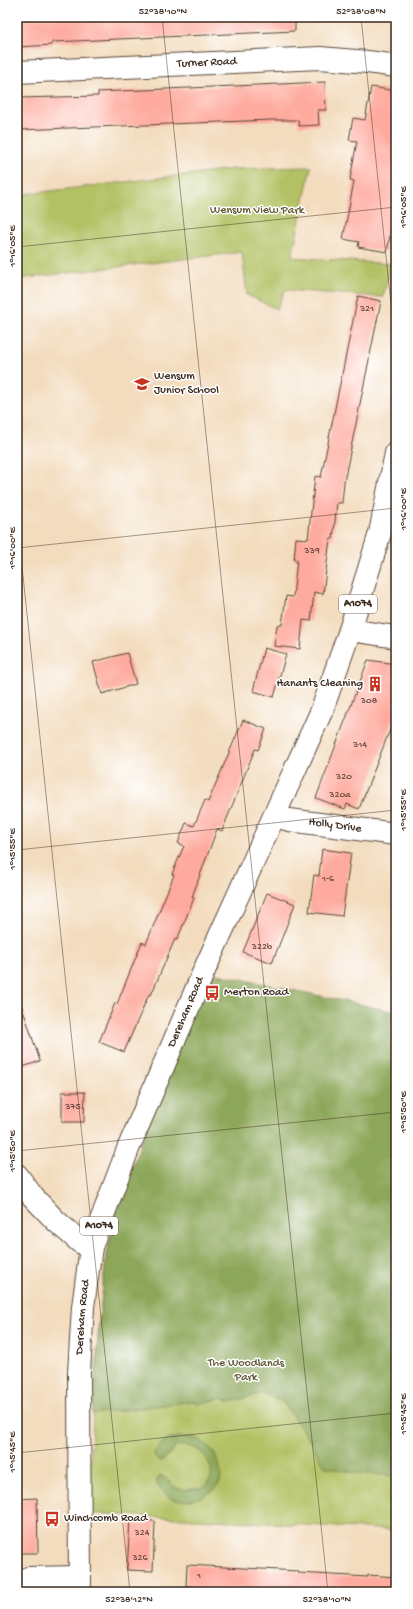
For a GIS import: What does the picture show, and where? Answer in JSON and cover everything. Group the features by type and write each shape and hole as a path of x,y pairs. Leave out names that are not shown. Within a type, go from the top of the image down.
{"main road":[{"name":"Turner Road","path":"17,72 320,58 396,66"},
{"name":"Dereham Road","path":"80,1585 79,1372 83,1307 91,1247 128,1149 204,971 322,710 350,630 380,533 396,453"},
{"path":"350,630 396,637"},
{"name":"Holly Drive","path":"275,816 289,820 396,834"},
{"path":"17,1176 56,1221 80,1242 91,1247"},
{"path":"17,1584 28,1578 80,1585"}],"green space":[{"name":"Wensum View Park","path":"311,167 292,257 391,264 383,297 285,290 277,309 247,295 242,252 17,279 17,195 233,169"},
{"name":"The Woodlands Park","path":"208,972 396,1012 396,1476 357,1473 325,1467 310,1441 282,1401 263,1393 230,1402 221,1398 198,1404 194,1401 93,1414 99,1323 105,1266 120,1197"},
{"name":"The Woodlands Park","path":"396,1012 396,1530 86,1513 105,1268 120,1197"},
{"path":"194,1437 208,1446 216,1457 221,1475 217,1486 207,1494 194,1499 181,1501 172,1499 161,1490 156,1481 159,1477 163,1476 177,1488 189,1490 203,1487 209,1481 211,1473 210,1465 205,1457 198,1450 189,1446 176,1447 160,1462 155,1457 154,1453 162,1443 168,1439"}],"building":[{"path":"57,17 295,17 295,31 52,42 52,45 17,47 17,20"},
{"path":"325,82 326,110 318,110 319,125 299,126 298,120 271,120 19,130 18,98 98,96 98,92"},
{"path":"371,87 396,91 396,201 387,252 358,247 359,242 343,239 354,181 350,180 357,141 349,140 353,118 365,120"},
{"path":"358,296 381,301 344,482 342,503 337,503 333,539 330,539 323,594 314,592 311,621 303,620 300,649 274,646 277,625 282,625 286,596 293,597 297,560 294,560 296,538 308,539 315,476 321,477"},
{"path":"264,648 286,654 274,697 253,691"},
{"path":"127,653 136,684 102,694 93,662"},
{"path":"368,660 396,664 396,714 359,809 347,804 345,809 316,798"},
{"path":"243,720 266,729 258,750 255,749 222,831 217,829 192,897 194,898 177,940 175,939 124,1052 99,1042 115,1003 117,1004 142,942 146,944 174,875 172,874 184,846 178,843 186,823 194,826 205,800 208,802"},
{"path":"322,849 351,853 342,916 309,912 314,875 319,876"},
{"path":"267,893 295,904 272,963 243,952"},
{"path":"20,1001 40,1061 17,1069 17,1002"},
{"path":"62,1092 85,1092 84,1122 62,1122"},
{"path":"37,1498 38,1553 17,1553 17,1499"},
{"path":"130,1520 155,1521 153,1571 127,1570"},
{"path":"187,1565 298,1571 298,1573 396,1577 396,1592 258,1592 258,1590 225,1588 225,1592 196,1592 197,1587 186,1586"}],"place":[{"name":"Wensum Junior School","path":"142,384"},
{"name":"Hanants Cleaning","path":"375,684"},
{"name":"Merton Road","path":"212,993"},
{"name":"Winchcomb Road","path":"52,1519"}]}
